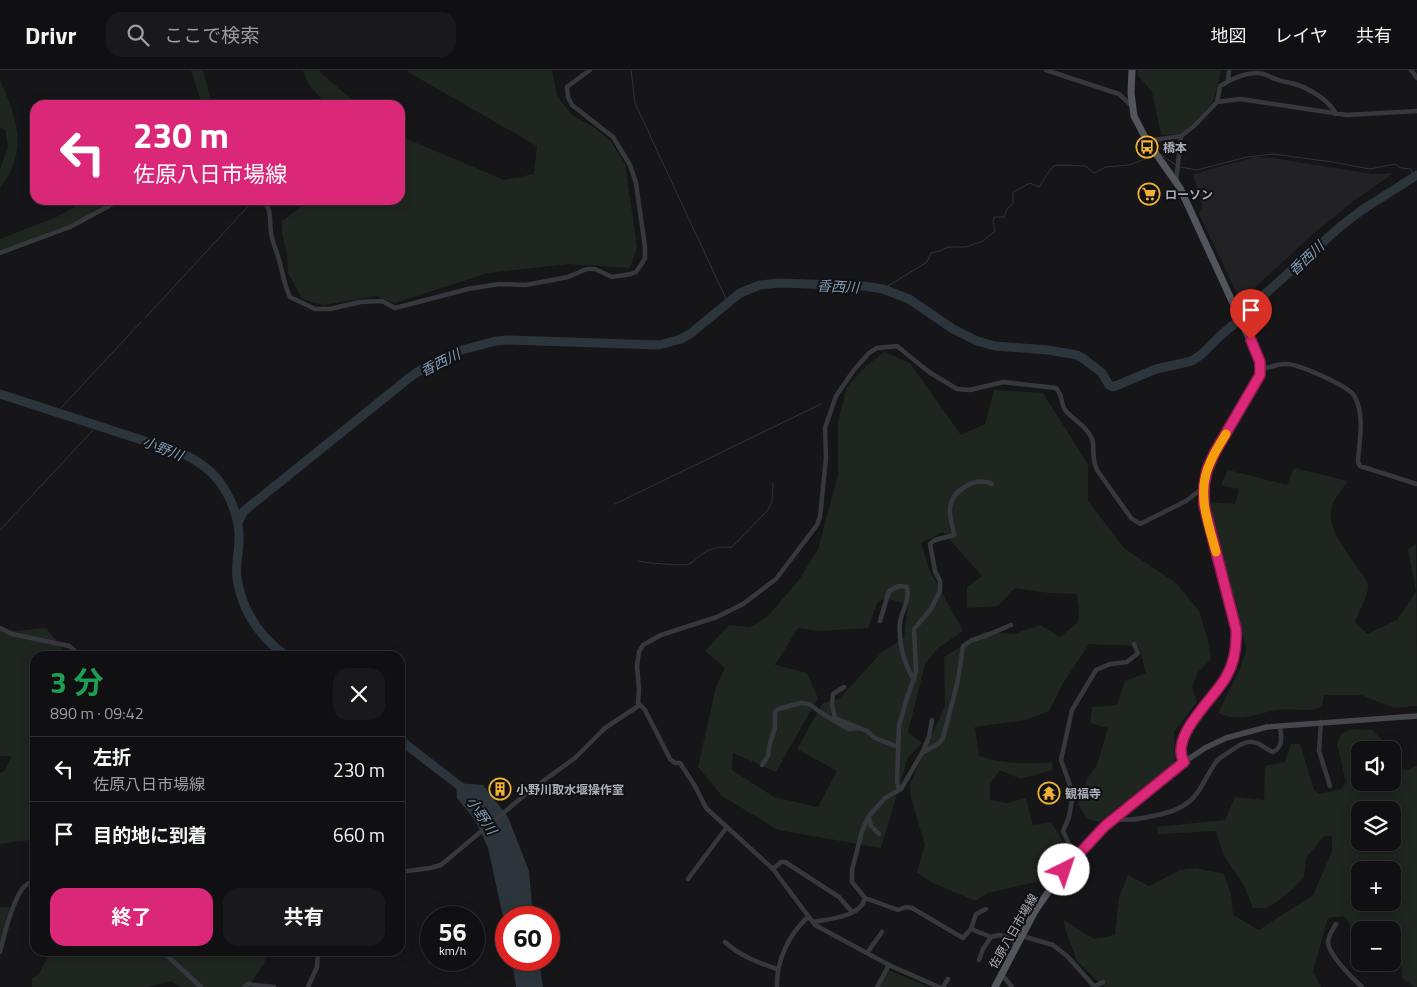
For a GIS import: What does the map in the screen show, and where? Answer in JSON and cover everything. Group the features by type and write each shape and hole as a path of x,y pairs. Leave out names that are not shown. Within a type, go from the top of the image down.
{"main road":[{"path":"1132,70 1130,82 1134,116 1147,141 1176,182 1258,356 1260,368 1260,375 1215,452 1207,470 1204,486 1204,505 1236,629 1236,648 1234,659 1226,677 1202,706 1181,743 1180,750 1184,762"},
{"name":"佐原八日市場線","path":"995,987 1035,911 1077,854 1115,817 1184,762"}],"street":[{"path":"267,205 270,214 271,233 284,284 290,298 315,308 330,309 360,302 375,301 382,301 395,308 468,289 499,284 526,285 568,277 587,269 595,269 612,277 636,272 645,258 646,247 637,190 630,165 613,137 572,105 568,97 567,87 590,70"},
{"path":"1046,70 1119,94 1132,106"},
{"path":"1228,70 1228,81"},
{"path":"1411,70 1417,78"},
{"path":"1147,141 1181,136 1194,126 1217,102 1220,86 1228,81 1258,73 1267,74 1276,79 1296,84 1310,91 1332,108 1336,114"},
{"path":"1217,102 1246,100 1357,116 1417,110"},
{"path":"1176,182 1181,136"},
{"path":"0,253 70,227 111,205"},
{"path":"948,979 941,987 890,965 818,927 808,917 773,869 706,808 680,763 675,763 670,759 638,702 637,666 639,652 643,645 661,635 717,617 743,604 776,579 818,524 824,490 825,428 828,415 841,388 854,370 869,353 877,348 897,346 930,372 958,389 970,390 1003,382 1056,388 1060,393 1065,409 1078,421 1092,439 1093,462 1097,470 1130,518 1140,524 1186,500 1204,486"},
{"path":"1260,368 1290,364 1350,391 1354,395 1360,411 1358,462 1360,466 1417,484"},
{"path":"899,790 897,781 901,718 914,680 916,665 914,629 931,609 940,591 940,581 935,571 930,544 935,540 954,535 950,510 953,499 959,492 972,483 984,482 992,484"},
{"path":"880,621 889,591 899,586 907,587 908,593 900,623 901,640 905,661 914,680"},
{"path":"922,753 938,744 943,738 958,680 963,646 972,640 1011,625"},
{"path":"0,628 12,634 69,646 75,651"},
{"path":"1077,854 1069,844 1063,831 1069,817 1072,800 1070,785 1061,760 1072,710 1096,670 1110,664 1127,662 1138,653 1134,644"},
{"path":"844,687 833,694 832,706 835,718 860,728 875,738 898,746"},
{"path":"762,765 768,756 775,728 775,712 778,709 801,703 809,704 845,727 860,728"},
{"path":"405,871 441,865 532,789 575,758 605,728 640,705"},
{"path":"1184,762 1205,748 1226,738 1260,729 1321,722 1417,716"},
{"path":"932,720 929,737 904,786 885,798 869,816 862,831 851,875 855,887 864,898 898,910 908,907 963,938 971,929 976,914 986,909"},
{"path":"1321,722 1319,751 1330,786"},
{"path":"1115,817 1125,821 1138,819 1167,813 1182,806 1190,801 1200,789 1217,760 1238,746 1248,742 1260,743 1266,750 1273,752 1279,749 1281,744 1280,726"},
{"path":"869,816 871,826 879,834"},
{"path":"688,880 727,827"},
{"path":"773,869 781,862 785,862 839,897 852,912"},
{"path":"0,952 3,937 19,896 27,883 30,882"},
{"path":"813,922 852,912 860,907 864,898"},
{"path":"777,987 777,969 792,937 800,924 808,917"},
{"path":"1336,924 1329,938 1329,947 1334,956 1362,987"},
{"path":"971,929 991,937 1000,935 1018,944"},
{"path":"867,952 882,932"},
{"path":"1022,936 1053,945 1068,957 1091,986 1104,982"},
{"path":"979,960 991,937"},
{"path":"726,942 732,948 757,962 777,969"},
{"path":"167,956 201,987"},
{"path":"308,987 317,967 318,956"},
{"path":"877,987 890,965"},
{"path":"1002,973 1012,987"},
{"path":"244,987 248,984 274,987"}],"shaded area":[{"path":"191,70 203,70 211,100 200,100"},
{"path":"303,70 319,70 352,100 322,100 309,85"},
{"path":"407,70 552,70 557,96 572,115 597,129 612,143 625,164 637,247 630,268 569,264 488,273 395,303 376,296 324,305 302,299 288,273 282,221 303,205 405,205 405,138 504,180 534,174 537,146"},
{"path":"1138,70 1221,70 1214,100 1203,113 1187,129 1178,134 1161,135 1152,92 1138,75"},
{"path":"0,80 15,121 17,148 15,161 0,188 0,169 8,147 5,129 0,128"},
{"path":"1255,157 1273,158 1372,174 1394,173 1355,200 1314,233 1246,296 1237,294 1199,214 1202,206 1193,174"},
{"path":"78,205 111,205 70,227 0,253 0,239 56,217"},
{"path":"884,352 910,363 961,435 985,424 994,390 1043,393 1088,464 1088,501 1125,549 1176,583 1199,611 1207,637 1211,659 1198,672 1192,687 1197,702 1174,732 1175,762 1099,822 1086,818 1078,804 1087,779 1097,765 1108,728 1090,723 1092,707 1117,705 1125,681 1146,673 1139,646 1089,644 1063,683 1049,711 1025,720 975,727 979,756 1015,763 1052,762 1053,770 1020,779 1000,770 990,784 990,800 1007,803 1026,798 1033,825 1051,822 1068,850 1057,865 1040,881 988,893 975,901 931,882 917,872 925,845 911,798 910,784 945,706 944,657 984,632 1014,634 1040,625 1060,637 1078,622 1077,594 1050,593 1015,588 998,606 967,608 967,587 982,576 943,532 921,543 929,569 963,631 938,648 925,664 908,732 922,743 908,757 881,848 778,830 722,796 698,767 716,687 725,668 705,651 729,625 750,627 767,617 799,580 818,549 838,475 838,422 847,387 866,366","holes":["884,598 908,604 904,638 881,653 839,699 823,703 797,749 837,771 818,807 774,797 732,770 733,753 776,772 818,698 807,673 775,665 798,628 821,631 868,628 877,603"]},
{"path":"1294,468 1348,481 1333,503 1331,520 1338,538 1368,585 1367,593 1355,622 1367,634 1397,620 1416,591 1408,549 1416,544 1417,706 1394,708 1361,695 1324,695 1322,706 1312,710 1279,710 1242,717 1218,713 1241,667 1246,648 1209,502 1235,504 1239,489 1221,485 1228,470 1287,485"},
{"path":"0,628 16,631 46,628 65,651 30,651 30,840 0,844 0,773 4,771 12,756 0,756"},
{"path":"1352,729 1372,730 1383,741 1351,741 1351,791 1401,791 1401,768 1407,770 1417,766 1417,987 1414,987 1402,978 1401,921 1351,921 1351,926 1344,916 1328,918 1313,971 1321,987 1104,987 1077,961 1065,929 1064,920 1094,939 1115,935 1119,897 1128,875 1149,886 1180,870 1196,868 1224,874 1231,894 1233,915 1259,930 1313,895 1332,852 1332,836 1324,836 1306,858 1304,877 1293,889 1266,908 1253,908 1243,884 1223,854 1216,831 1158,834 1157,827 1225,820 1235,797 1264,800 1265,766 1285,762 1291,744 1300,744 1314,790 1320,794 1341,789 1346,782 1337,744 1341,734"},
{"path":"0,907 10,907 0,944"},
{"path":"48,956 264,956 265,962 248,987 181,987 170,981 147,987 32,987 32,978 38,975"},
{"path":"888,970 929,987 878,987"}],"water":[{"path":"456,783 483,785 508,817 529,871 532,906 501,906 488,848 475,820 457,798"},
{"path":"514,971 541,971 543,987 516,987"}],"waterway":[{"path":"631,70 635,103 728,303"},
{"path":"1160,154 1176,165"},
{"path":"1180,167 1197,170 1247,157 1273,154 1370,169 1395,164 1401,168 1411,169 1414,177"},
{"path":"883,289 927,262 931,253 948,247 966,247 983,241 995,231 993,221 995,217 1004,217 1007,209 1013,203 1013,192 1030,183 1039,187 1056,165 1086,166 1094,173 1106,167 1129,165 1153,156"},
{"name":"香西川","path":"238,522 244,511 409,378 458,351 496,341 508,340 659,345 681,339 690,334 740,293 760,285 780,283 864,286 883,289 909,299 953,329 977,341 995,346 1048,350 1077,355 1102,373 1109,385 1113,387 1156,369 1192,361 1243,317 1256,302 1341,226 1362,210 1417,175"},
{"path":"146,317 249,205"},
{"path":"61,408 141,322"},
{"name":"小野川","path":"0,394 182,453 197,461 211,472 227,493 234,508 238,524 237,573 239,590 243,601 260,632 280,651"},
{"path":"615,504 821,404"},
{"path":"0,530 93,430"},
{"path":"638,561 679,565 689,564 709,550 720,547 732,547 767,511 772,502 773,483"},
{"name":"小野川","path":"405,744 465,790"}],"slow traffic":[{"path":"1216,552 1204,505 1204,486 1207,470 1226,434"}],"place":[{"name":"橋本","path":"1147,147"},
{"name":"ローソン","path":"1149,194"},
{"name":"小野川取水堰操作室","path":"500,789"},
{"name":"観福寺","path":"1049,793"}],"route":[{"path":"1064,870 1105,826 1184,762 1181,757 1181,743 1202,706 1221,686 1234,659 1236,629 1204,505 1204,486 1207,470 1215,452 1260,375 1260,362 1251,340"}]}
